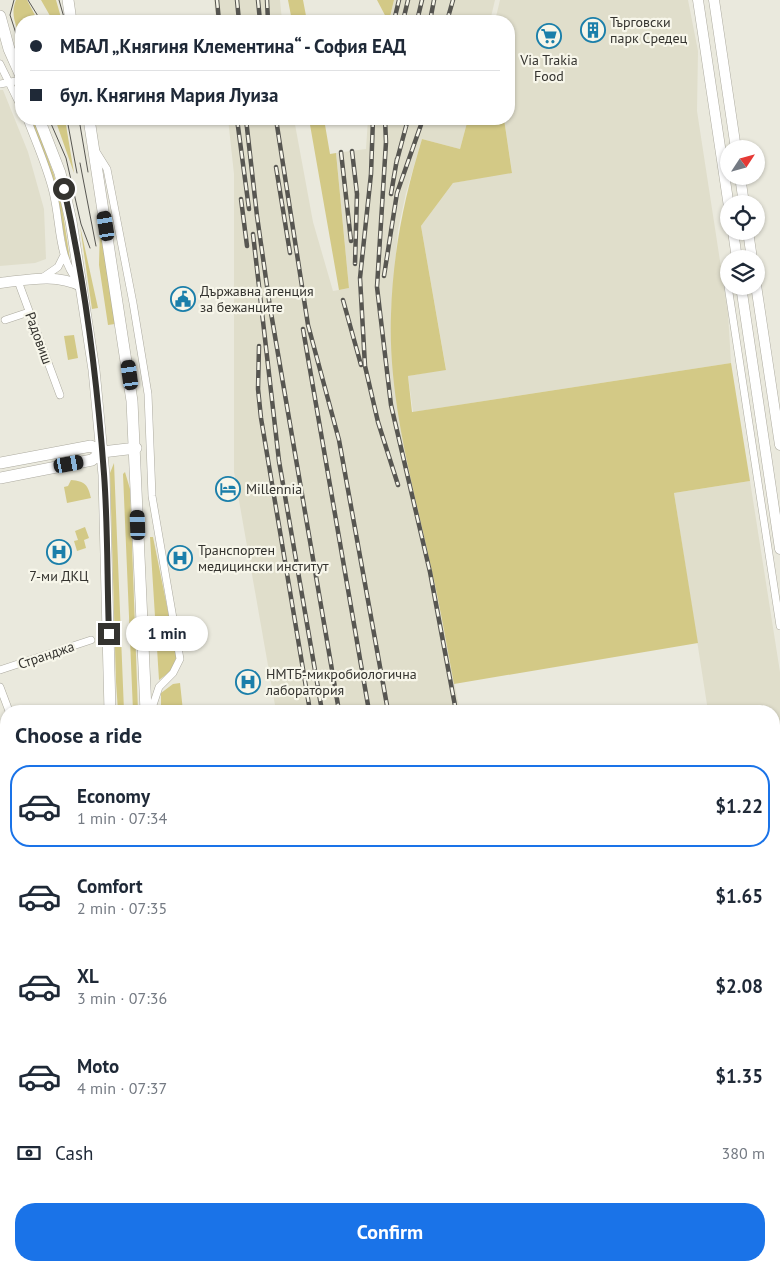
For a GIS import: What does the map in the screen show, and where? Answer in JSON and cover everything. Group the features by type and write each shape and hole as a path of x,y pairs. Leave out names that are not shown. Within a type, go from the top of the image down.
{"main road":[{"path":"68,0 70,15"},
{"path":"698,0 727,195"},
{"path":"714,0 735,140"},
{"path":"0,16 15,64"},
{"path":"41,125 60,173 71,221 94,370 102,452 110,705"},
{"path":"91,125 130,375 136,448 146,705"},
{"path":"0,283 42,278 64,280 81,286"},
{"path":"742,295 780,549"},
{"path":"757,295 780,446"},
{"path":"0,463 90,446 102,452"},
{"path":"0,478 92,460 102,452 136,448"}],"street":[{"path":"0,64 15,93"},
{"path":"0,84 15,80"},
{"path":"28,125 53,193 63,257 69,271 81,286"},
{"path":"94,148 106,169 133,303 148,394 152,496 180,659 173,674 159,687 152,705"},
{"path":"42,278 58,267 63,257"},
{"name":"Радовиш","path":"18,281 60,395"},
{"path":"729,295 780,626"},
{"path":"2,321 29,312"},
{"name":"Странджа","path":"0,670 91,640"},
{"path":"0,687 7,705"}],"shaded area":[{"path":"16,0 27,0 35,15 15,15 15,20 14,5"},
{"path":"41,0 56,0 60,15 50,15"},
{"path":"214,0 280,0 281,15 215,15"},
{"path":"288,0 303,0 306,15 291,15"},
{"path":"377,0 394,0 390,15 385,15"},
{"path":"394,0 495,0 491,15 390,15"},
{"path":"500,0 688,0 698,51 697,111 720,261 720,295 725,295 728,313 731,363 413,412 408,376 446,369 421,226 453,183 512,172 505,125 515,125 515,15 496,15"},
{"path":"0,90 3,90 15,120 15,125 17,125 28,152 44,209 46,259 35,263 0,266"},
{"path":"32,125 36,125 54,175 62,207 70,260 57,197"},
{"path":"57,125 66,125 74,173"},
{"path":"229,125 295,125 313,222 333,291 349,288 336,153 366,149 368,125 466,125 460,149 422,139 406,193 398,230 391,315 396,393 407,463 433,576 459,705 275,705 234,472 234,174"},
{"path":"310,125 325,125 330,154 336,153 349,288 339,290"},
{"path":"466,125 505,125 512,173 453,183 421,226 446,370 408,376 412,412 731,363 750,481 674,493 698,643 454,684 436,590 402,437 393,375 391,314 394,269 400,225 422,139 460,149"},
{"path":"80,226 98,308 92,309"},
{"path":"100,228 115,324 108,325 99,265"},
{"path":"74,335 78,358 68,360 64,336"},
{"path":"114,463 124,705 118,705 116,682 110,473"},
{"path":"125,472 130,489 138,705 133,705 123,474"},
{"path":"71,480 80,481 85,484 91,498 67,503 64,487 68,486"},
{"path":"750,481 780,672 780,705 707,705 674,493"},
{"path":"85,527 89,538 84,540 86,548 77,551 74,541 78,540 75,531"},
{"path":"150,537 153,537 177,656 171,671 159,680"},
{"path":"180,683 182,705 161,705 161,693 173,684"}],"tram line":[{"path":"14,0 10,15 15,30"},
{"path":"28,0 37,15"},
{"path":"59,0 63,15"},
{"path":"52,125 66,158 81,224 90,248"},
{"path":"68,125 77,173"},
{"path":"80,125 88,172"},
{"path":"80,163 96,246"}],"railway":[{"path":"217,0 218,15"},
{"path":"237,0 238,15"},
{"path":"258,0 259,15"},
{"path":"267,0 268,15"},
{"path":"395,15 399,0"},
{"path":"404,15 408,0"},
{"path":"418,15 422,0"},
{"path":"431,15 434,0"},
{"path":"449,15 453,0"},
{"path":"238,125 249,209"},
{"path":"247,125 270,307 338,705"},
{"path":"277,125 308,325 339,440 387,705"},
{"path":"373,125 371,174 360,278 365,366 378,422 398,485"},
{"path":"385,125 386,142 377,287 391,405 430,572 455,705"},
{"path":"396,164 406,125"},
{"path":"384,276 397,193 421,125"},
{"path":"352,151 357,194 355,264"},
{"path":"341,152 351,241"},
{"path":"391,194 397,159"},
{"path":"276,167 290,253"},
{"path":"241,199 247,246"},
{"path":"253,234 279,461 321,705"},
{"path":"343,300 361,365"},
{"path":"303,329 368,705"},
{"path":"259,346 258,389 261,418 309,705"}],"place":[{"name":"Търговски парк Средец","path":"593,30"},
{"name":"Via Trakia Food","path":"549,36"},
{"name":"Държавна агенция за бежанците","path":"183,299"},
{"name":"Millennia","path":"228,489"},
{"name":"7-ми ДКЦ","path":"59,552"},
{"name":"Транспортен медицински институт","path":"180,558"},
{"name":"НМТБ-микробиологична лаборатория","path":"248,682"}],"route":[{"path":"64,189 88,328 99,413 105,488 109,634"}]}
